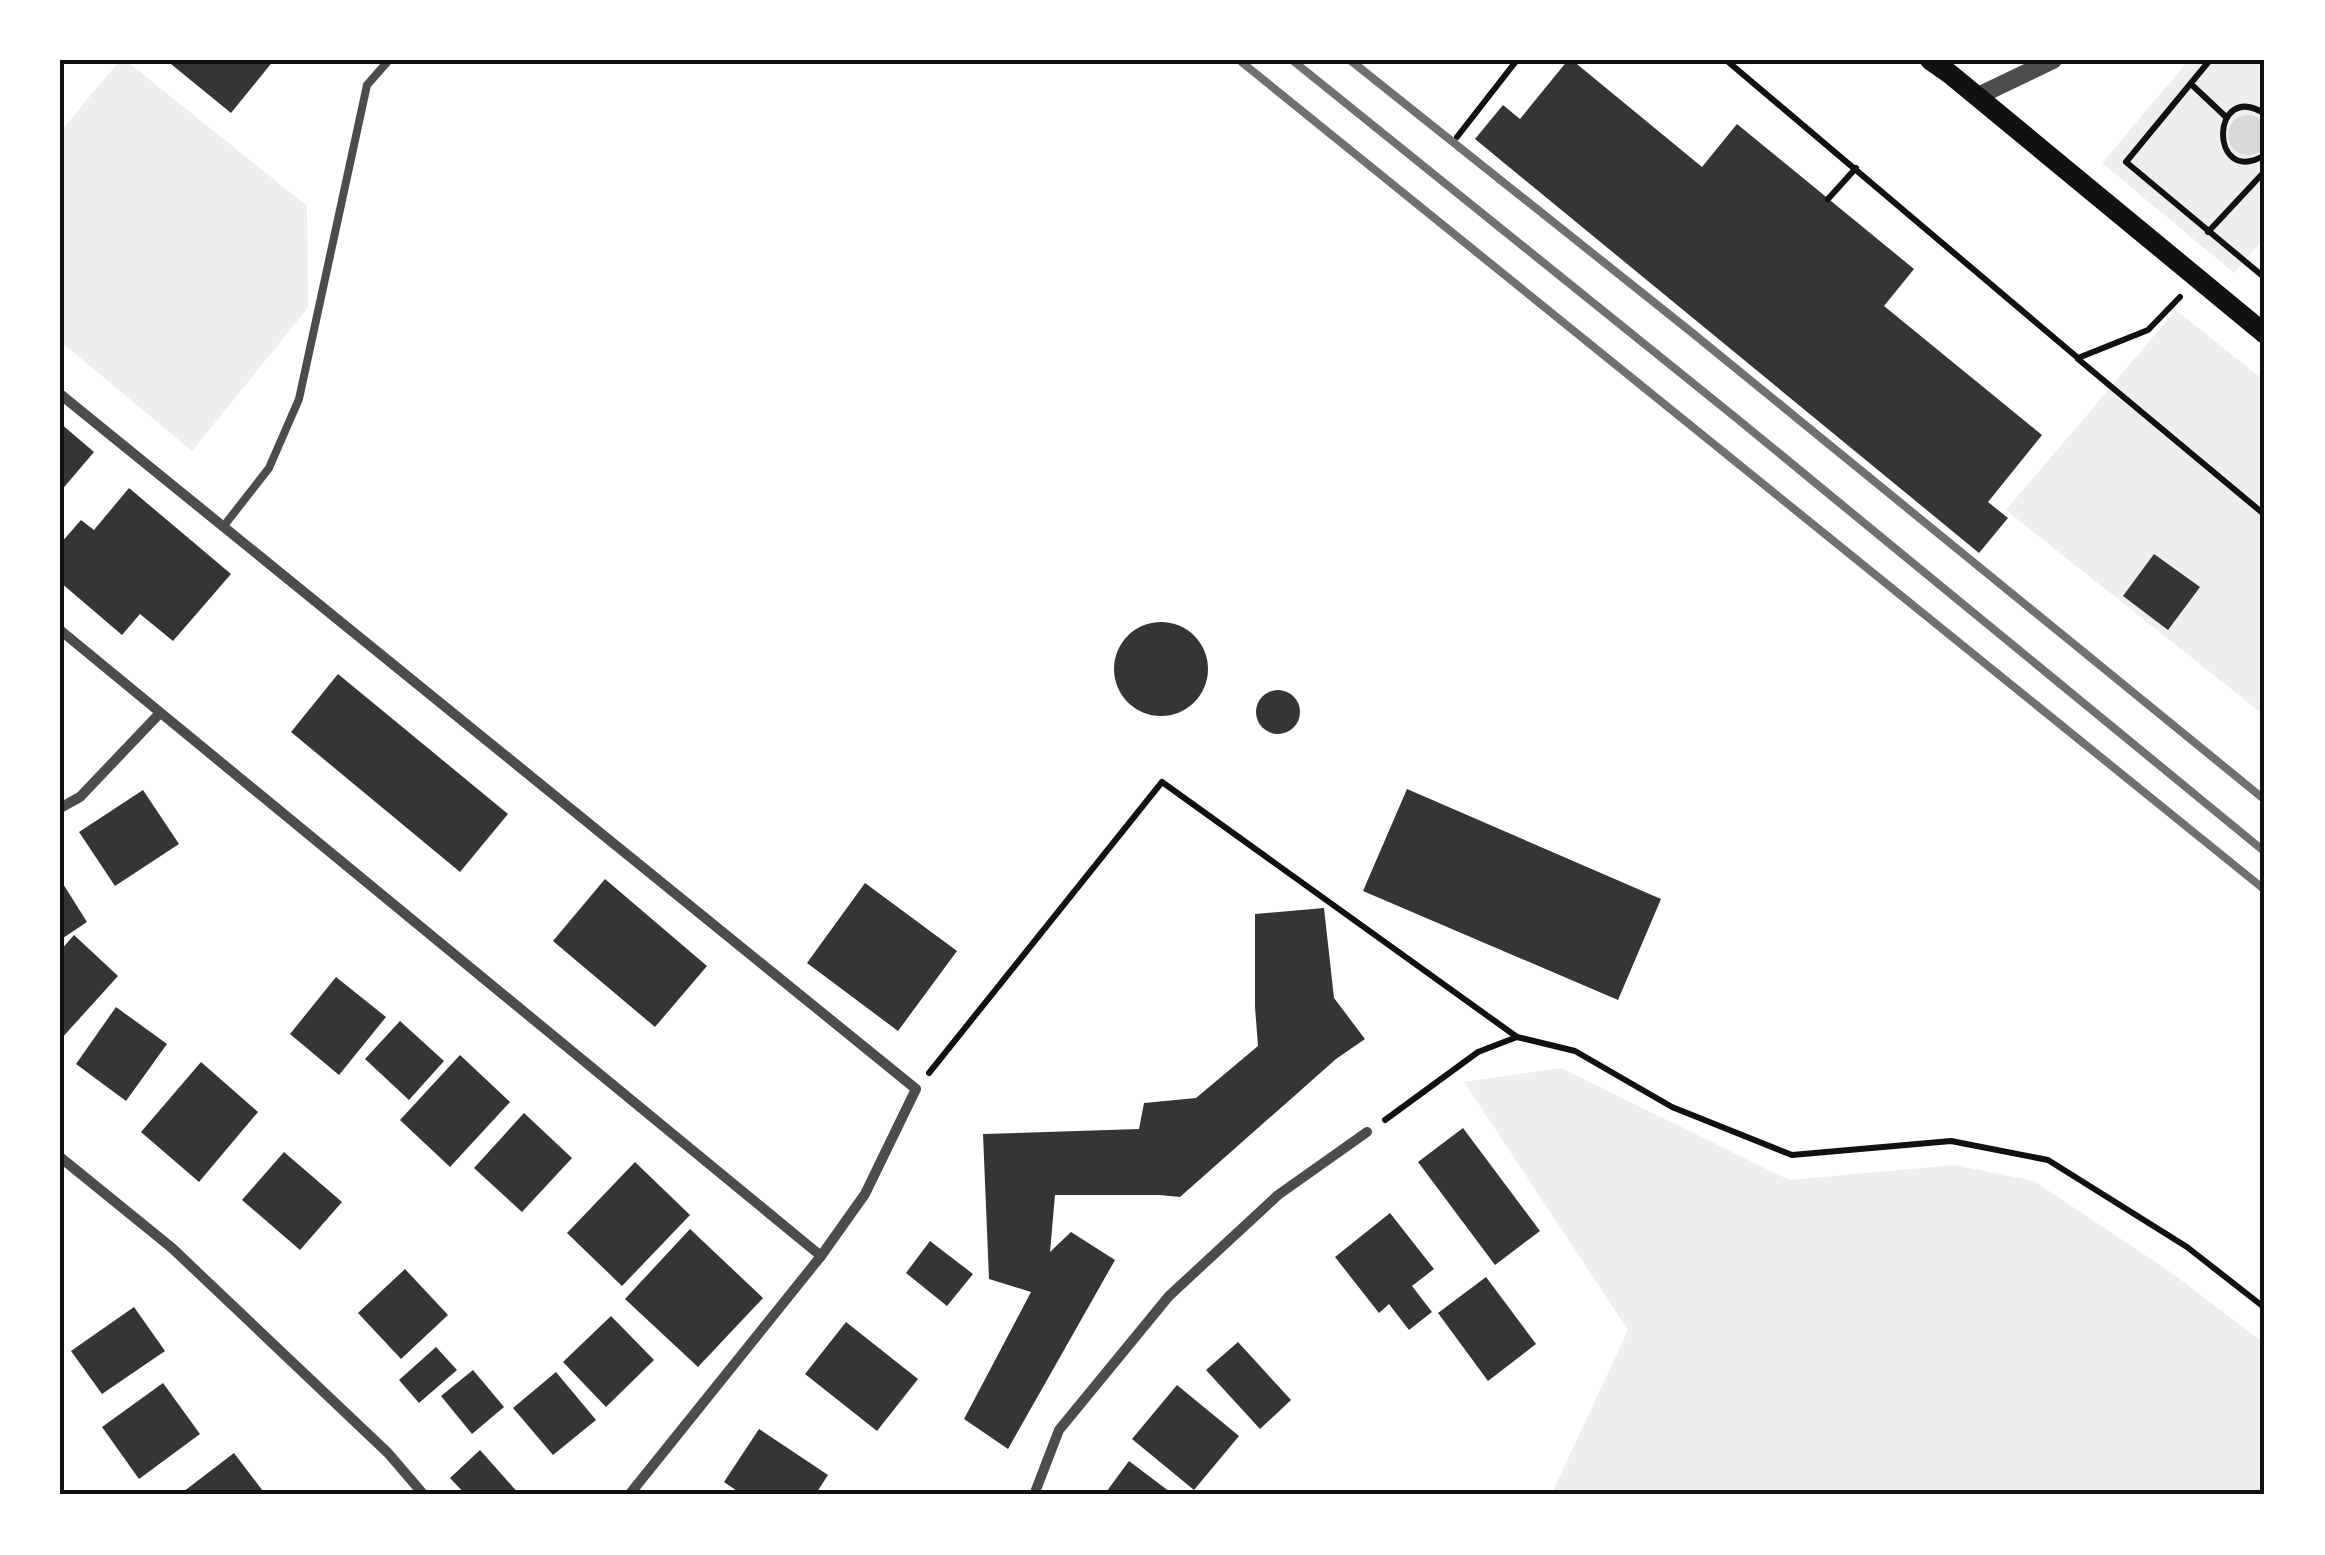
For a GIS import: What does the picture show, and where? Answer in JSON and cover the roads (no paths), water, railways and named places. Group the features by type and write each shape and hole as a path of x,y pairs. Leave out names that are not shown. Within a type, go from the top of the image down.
{"main road":[{"path":"1930,60 2265,334"}],"street":[{"path":"1978,96 2053,60"},
{"path":"60,394 916,1089 865,1194 821,1256 629,1495"},
{"path":"60,630 821,1256"},
{"path":"60,808 80,798 160,713"},
{"path":"1034,1495 1060,1430 1169,1296 1278,1196 1367,1132"},
{"path":"60,1158 172,1248 388,1453 424,1495"}],"lane":[{"path":"223,527 269,468 299,400 367,85 389,60"}],"railway":[{"path":"1239,60 2265,890"},
{"path":"1292,60 2265,852"},
{"path":"1350,60 1690,331 2265,800"}]}
